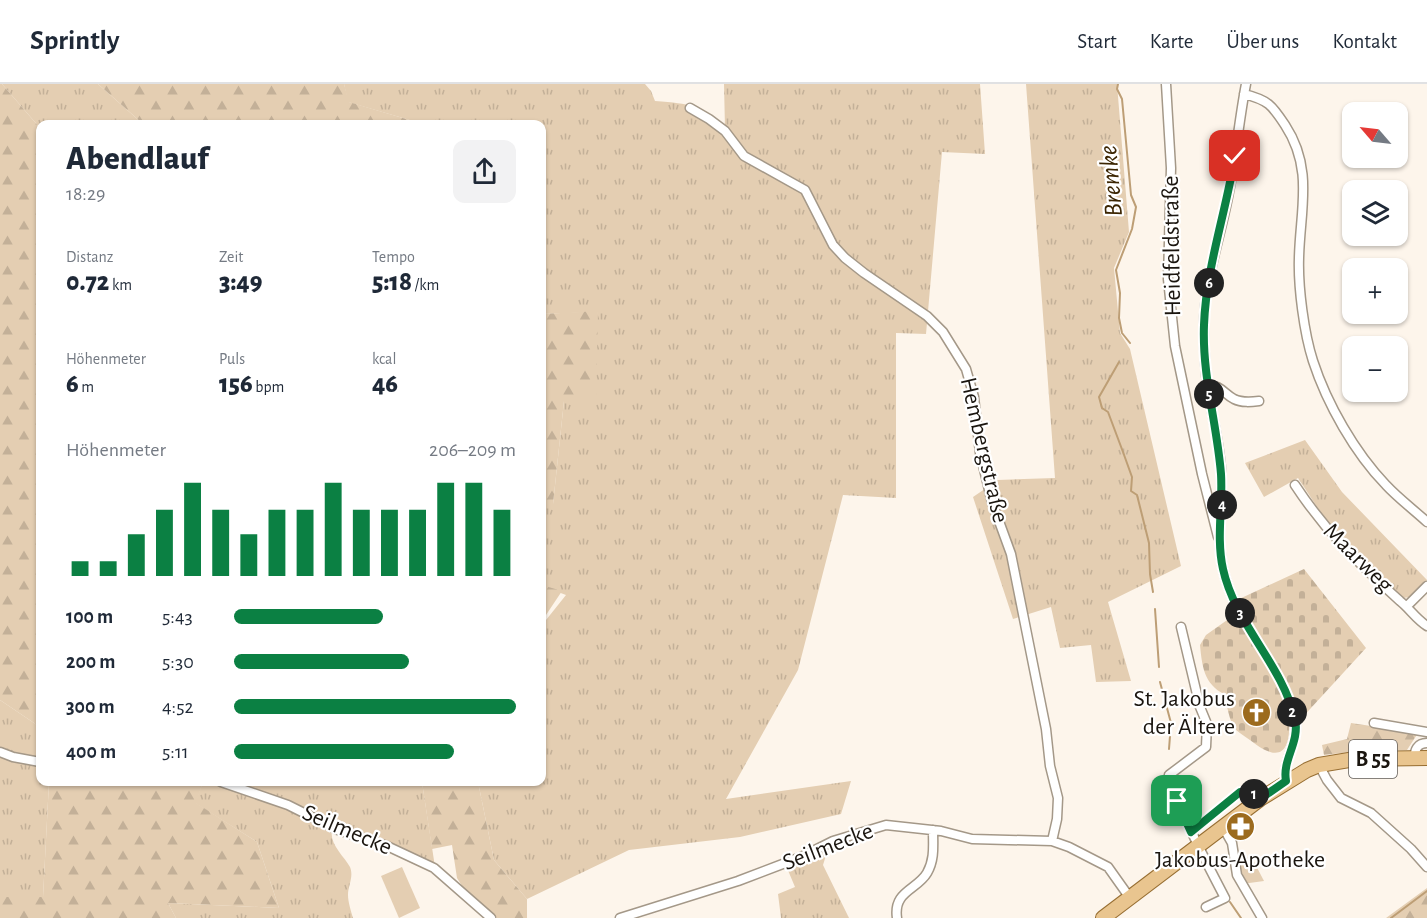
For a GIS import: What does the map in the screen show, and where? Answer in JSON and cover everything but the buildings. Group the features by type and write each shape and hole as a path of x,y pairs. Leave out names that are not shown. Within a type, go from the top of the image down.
{"main road":[{"name":"B 55","path":"1103,918 1286,781 1319,765 1355,759 1420,758"}],"street":[{"name":"Heidfeldstraße","path":"1166,84 1171,168 1168,279 1175,346 1212,519 1220,546"},
{"path":"1246,84 1229,193 1206,295 1204,328 1207,385 1220,465 1222,490 1220,546 1223,568 1233,602 1279,677 1295,720 1297,735 1287,765 1286,781"},
{"path":"1244,94 1262,98 1277,112 1291,134 1300,156 1304,175 1299,280 1309,347 1314,364 1341,423 1358,450 1386,486 1427,522"},
{"name":"Hembergstraße","path":"690,108 725,131 744,156 805,190 833,245 864,273 927,316 943,332 966,369 974,397 980,453 992,502 1011,554 1046,729 1050,766 1058,798 1057,819 1052,842"},
{"path":"1207,385 1219,386 1239,401 1259,401"},
{"name":"Maarweg","path":"1295,484 1333,536 1371,575 1407,606 1416,619 1427,626"},
{"path":"1407,606 1427,586"},
{"path":"1181,627 1200,707 1207,724 1206,747 1169,775 1177,801 1191,832 1225,898 1206,907"},
{"path":"1374,723 1427,732"},
{"path":"1420,758 1417,747 1427,743"},
{"path":"0,752 36,761"},
{"path":"1319,765 1326,780 1341,798 1371,813 1411,849 1427,867"},
{"name":"Seilmecke","path":"233,786 288,805 338,830 387,846 434,868 491,918"},
{"path":"1191,832 1240,792 1252,792 1260,799"},
{"name":"Seilmecke","path":"620,918 738,881 801,857 833,841 886,825 933,830 972,839 1052,842 1069,847 1108,867 1130,898"},
{"path":"1223,827 1232,843 1239,880 1262,918"},
{"path":"897,918 896,911 902,897 909,888 925,876 933,860 933,830"}],"green space":[{"path":"0,84 2,84 36,123 36,724 0,700"},
{"path":"2,84 98,84 138,120 36,120 36,123"},
{"path":"98,84 344,84 349,102 410,120 138,120"},
{"path":"344,84 645,84 655,101 693,107 725,129 724,84 980,84 985,154 942,152 926,334 896,333 896,498 843,495 798,670 726,799 851,781 841,814 740,837 629,850 527,899 494,860 479,786 546,786 546,620 566,595 546,588 546,504 553,504 564,401 598,312 546,314 546,120 410,120 348,102"},
{"path":"1026,84 1117,84 1129,232 1114,268 1120,333 1130,349 1181,566 1108,602 1131,681 1096,682 1091,645 1060,648 1051,607 1013,619 973,497 998,480 1055,478"},
{"path":"598,311 596,399 564,401 553,504 546,504 546,314"},
{"path":"1305,440 1342,492 1427,580 1412,597 1402,598 1331,528 1298,478 1264,497 1245,463"},
{"path":"1304,569 1366,648 1300,720 1292,694 1239,607 1237,600"},
{"path":"546,586 562,591 546,615"},
{"path":"1237,613 1267,660 1285,699 1289,732 1285,748 1280,752 1265,750 1235,729 1224,694 1212,685 1205,674 1200,645 1206,635"},
{"path":"0,700 36,724 36,786 49,786 43,897 0,897"},
{"path":"1351,723 1418,733 1407,750 1360,751 1324,755 1322,745 1347,739"},
{"path":"49,786 202,786 196,803 257,842 279,908 168,903 176,918 0,918 0,897 43,897"},
{"path":"201,786 423,786 435,867 332,830 335,845 351,871 348,895 353,918 176,918 168,903 279,908 257,842 195,803"},
{"path":"423,786 479,786 494,860 527,899 527,918 497,918 464,889 457,878 452,845 432,849"},
{"path":"828,849 823,865 849,918 781,918 778,894 795,887 787,868"},
{"path":"1236,856 1252,858 1264,881 1242,884"},
{"path":"402,867 420,908 399,918 381,876"},
{"path":"1427,888 1427,918 1386,918"}],"waterway":[{"name":"Bremke","path":"1118,84 1117,89 1122,99 1131,195 1136,207 1132,229 1116,270 1120,293 1119,318 1122,333 1130,343"},
{"name":"Bremke","path":"1119,362 1099,397 1102,408 1108,412 1132,477 1131,491 1137,495 1149,543 1153,592"},
{"name":"Bremke","path":"1155,609 1159,667"},
{"name":"Bremke","path":"1160,682 1171,723 1169,749"},
{"path":"1391,918 1427,891"},
{"name":"Bremke","path":"1230,902 1241,918"}],"place":[{"name":"St. Jakobus der Ältere","path":"1256,713"},
{"name":"Jakobus-Apotheke","path":"1240,827"}],"route":[{"path":"1177,801 1191,832 1240,792 1252,792 1260,799 1286,781 1287,765 1297,735 1295,720 1279,677 1233,602 1223,568 1220,546 1222,490 1207,385 1204,328 1206,295 1235,156"}]}
